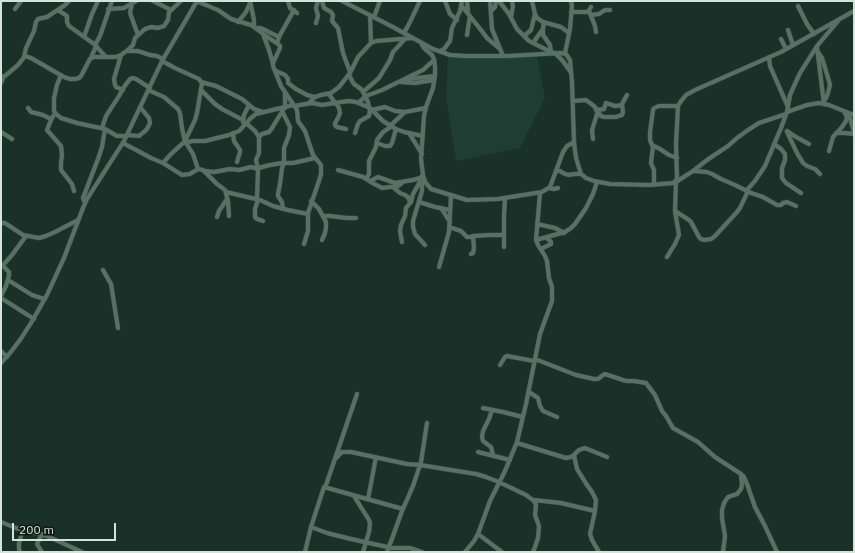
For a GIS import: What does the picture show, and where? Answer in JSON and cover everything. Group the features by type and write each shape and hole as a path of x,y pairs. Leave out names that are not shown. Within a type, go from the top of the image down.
{"street":[{"path":"15,8 21,1"},
{"path":"1,83 2,77 18,65 24,57 26,48 34,31 36,20 48,17 70,1"},
{"path":"84,37 98,1"},
{"path":"24,57 27,56 70,79 78,78 81,76 91,58 112,1"},
{"path":"153,1 171,10"},
{"path":"91,58 93,56 116,57 121,55 133,45 138,35 145,28 158,28 164,26 168,20 171,10 181,1"},
{"path":"1,363 20,340 34,319 64,258 85,203 127,136 163,60 196,1 218,10 231,19 251,25 277,43 280,48 274,60 274,66"},
{"path":"277,43 279,37 295,12 290,8 288,1"},
{"path":"316,23 318,16 316,8 318,1"},
{"path":"322,1 324,8 333,15 332,21 338,28 342,53 352,81 361,89 371,109 383,121 394,127 409,133 423,136"},
{"path":"342,1 440,52 465,56 565,53"},
{"path":"371,43 372,16 380,1"},
{"path":"404,33 420,1"},
{"path":"445,1 450,14 457,20"},
{"path":"467,1 469,14 467,35"},
{"path":"490,1 492,29 503,56"},
{"path":"491,11 495,7 496,1"},
{"path":"499,1 517,29 524,36 533,43 553,53 562,60 571,71"},
{"path":"511,18 513,9 512,1"},
{"path":"565,53 569,33 571,1"},
{"path":"108,9 124,8 134,2"},
{"path":"134,2 130,13 138,35"},
{"path":"238,22 246,12 250,2"},
{"path":"250,2 255,28"},
{"path":"440,52 450,41 452,28 460,12 461,2"},
{"path":"461,2 486,38 500,49"},
{"path":"524,36 531,30 535,14 533,2"},
{"path":"798,6 803,19 814,34"},
{"path":"58,10 67,16 69,26 96,45 106,57"},
{"path":"571,12 585,13 591,11 599,14 605,10 610,10"},
{"path":"591,11 596,32"},
{"path":"667,257 675,244 678,235 675,211 676,181 678,174 676,144 678,106 681,101 686,95 695,90 786,49 854,11"},
{"path":"535,14 537,18 544,22 562,27 569,33"},
{"path":"675,211 692,222 699,237 704,240 711,239 715,236 737,212 747,191 765,166 787,111 790,95 804,65 817,46 839,20"},
{"path":"544,22 543,35 550,45 553,53"},
{"path":"255,28 263,29 279,37"},
{"path":"533,43 543,29"},
{"path":"788,30 793,45"},
{"path":"263,34 269,50 271,61 281,86 297,110 298,119 305,131 311,150 321,165 321,174 308,214 308,231 304,244"},
{"path":"308,103 314,97 329,94 339,87 358,57 371,43 376,41 413,38"},
{"path":"358,103 383,72 393,52 405,39"},
{"path":"781,39 786,49"},
{"path":"135,41 140,52"},
{"path":"420,42 432,55 434,60 433,88 424,116 422,191 413,221 415,234 424,245"},
{"path":"817,46 824,102"},
{"path":"127,51 157,56 175,68 199,79 201,82 216,86 242,99 254,109 263,112"},
{"path":"817,51 822,58 830,85 824,102"},
{"path":"565,53 569,58 571,71 576,158 581,174 586,178 598,182 610,184 654,185 673,183 693,171 759,123 787,111 807,105 824,102 845,113 854,115"},
{"path":"121,55 114,79 116,87 122,90"},
{"path":"769,57 770,66 787,111"},
{"path":"364,94 382,90 406,79 423,70 434,60"},
{"path":"276,71 285,75 288,82 296,89 314,97"},
{"path":"61,75 54,98 55,113 51,119 48,130 61,146 61,170 72,184 74,191"},
{"path":"85,203 83,198 102,148 106,116 122,90 133,78 149,89 164,96 178,109 186,142 194,154 201,170 211,177 226,192 228,198 229,216"},
{"path":"399,82 415,83 434,78"},
{"path":"406,79 434,78"},
{"path":"186,142 197,113 202,85 201,82"},
{"path":"201,90 215,104 254,130 259,137 259,153 256,160 258,168 255,216 257,219 264,221"},
{"path":"283,209 282,202 278,196 284,163 284,148 289,135 290,127 284,109 285,93"},
{"path":"329,94 339,108 340,113 335,125 346,129"},
{"path":"573,101 586,100 594,106 603,117 619,116 622,115 622,105 627,95"},
{"path":"163,163 183,143 205,141 229,136 238,131 244,123 256,114 263,112 308,103 322,105 349,101 371,109 385,107 395,111 405,112 426,108"},
{"path":"597,111 604,109 606,103 613,106 622,105"},
{"path":"244,123 244,115 249,105"},
{"path":"677,158 672,157 653,146 650,140 650,132 653,109 659,106 678,106"},
{"path":"55,113 61,118 104,129 117,136 139,136 145,132 150,122 149,118 140,107"},
{"path":"28,108 31,112 51,119"},
{"path":"259,137 269,132 284,109"},
{"path":"355,133 360,121 369,116 371,109"},
{"path":"593,139 592,130 597,111"},
{"path":"376,144 390,146 392,143 396,120 405,112"},
{"path":"829,151 833,137 846,121 847,117 845,113"},
{"path":"845,113 850,118 854,138"},
{"path":"252,118 254,130"},
{"path":"290,127 294,121 298,119"},
{"path":"782,124 803,163 815,169 820,174"},
{"path":"368,180 369,161 376,144 383,132 394,127"},
{"path":"1,132 12,139"},
{"path":"787,132 809,144"},
{"path":"233,133 234,141 240,150 237,162"},
{"path":"409,133 422,155"},
{"path":"836,133 852,133"},
{"path":"422,177 431,189 467,200 489,200 540,193 551,186 563,152 567,146 574,142"},
{"path":"123,143 150,158 163,163 182,175 201,170 216,172 230,169 236,170 258,168 316,158"},
{"path":"774,144 783,152 785,157 782,168 782,178 801,193"},
{"path":"653,146 651,163 654,170 654,185"},
{"path":"338,170 358,175 382,188 398,186 403,182"},
{"path":"556,171 560,171 563,174 568,175 581,174"},
{"path":"693,171 712,174 777,205 787,202 796,206"},
{"path":"211,177 216,172"},
{"path":"368,180 372,181 378,177 395,183 422,177"},
{"path":"402,242 400,231 406,208 422,177"},
{"path":"536,240 547,238 571,228 586,208 598,182"},
{"path":"393,187 398,192 408,197 410,202"},
{"path":"549,188 558,188"},
{"path":"226,192 257,199 283,209 308,214"},
{"path":"465,552 478,534 490,502 517,443 540,334 550,308 552,287 547,261 536,240 540,193"},
{"path":"439,267 449,232 451,196"},
{"path":"217,217 219,211 228,198"},
{"path":"504,247 505,198"},
{"path":"311,201 319,209 326,222 325,233 322,240"},
{"path":"419,202 450,210"},
{"path":"441,208 450,225 461,231 466,237 504,235"},
{"path":"323,216 356,218"},
{"path":"1,222 23,235 39,238 78,220"},
{"path":"537,224 555,228 564,232"},
{"path":"26,236 2,268 9,272 9,275 1,297 34,319"},
{"path":"471,254 474,248 473,236"},
{"path":"541,249 551,244 547,238"},
{"path":"103,270 111,284 118,328"},
{"path":"8,280 32,295 44,300"},
{"path":"1,351 7,357"},
{"path":"500,365 504,357 507,356 534,360 576,375 594,379 598,379 606,374 626,380 646,383 655,395 662,412 673,428 698,442 720,460 741,474 746,480 755,507 777,552"},
{"path":"528,392 538,398 543,411 557,417"},
{"path":"305,552 311,527 357,394"},
{"path":"483,408 523,417"},
{"path":"492,410 482,437 483,442 491,447 494,455"},
{"path":"387,552 420,465 427,423"},
{"path":"517,443 563,457 570,457 579,450 585,448 607,458"},
{"path":"336,458 342,452 346,451 407,464 476,474 499,482 533,500 561,503 595,511"},
{"path":"478,452 510,460"},
{"path":"574,455 577,469 596,500 590,534 599,552"},
{"path":"368,499 376,457"},
{"path":"722,552 725,534 722,520 722,510 725,500 728,497 737,494 741,489 741,474"},
{"path":"325,488 403,509"},
{"path":"354,496 369,520 370,528 363,552"},
{"path":"533,500 535,503 535,515 539,526 533,552"},
{"path":"1,522 16,528 42,534 82,552"},
{"path":"311,527 335,535 402,550 410,548 419,552"},
{"path":"20,552 19,543 23,529"},
{"path":"42,534 37,544 42,552"},
{"path":"478,534 502,552"}],"shaded area":[{"path":"448,56 537,56 545,98 520,148 456,161 446,97"}]}
